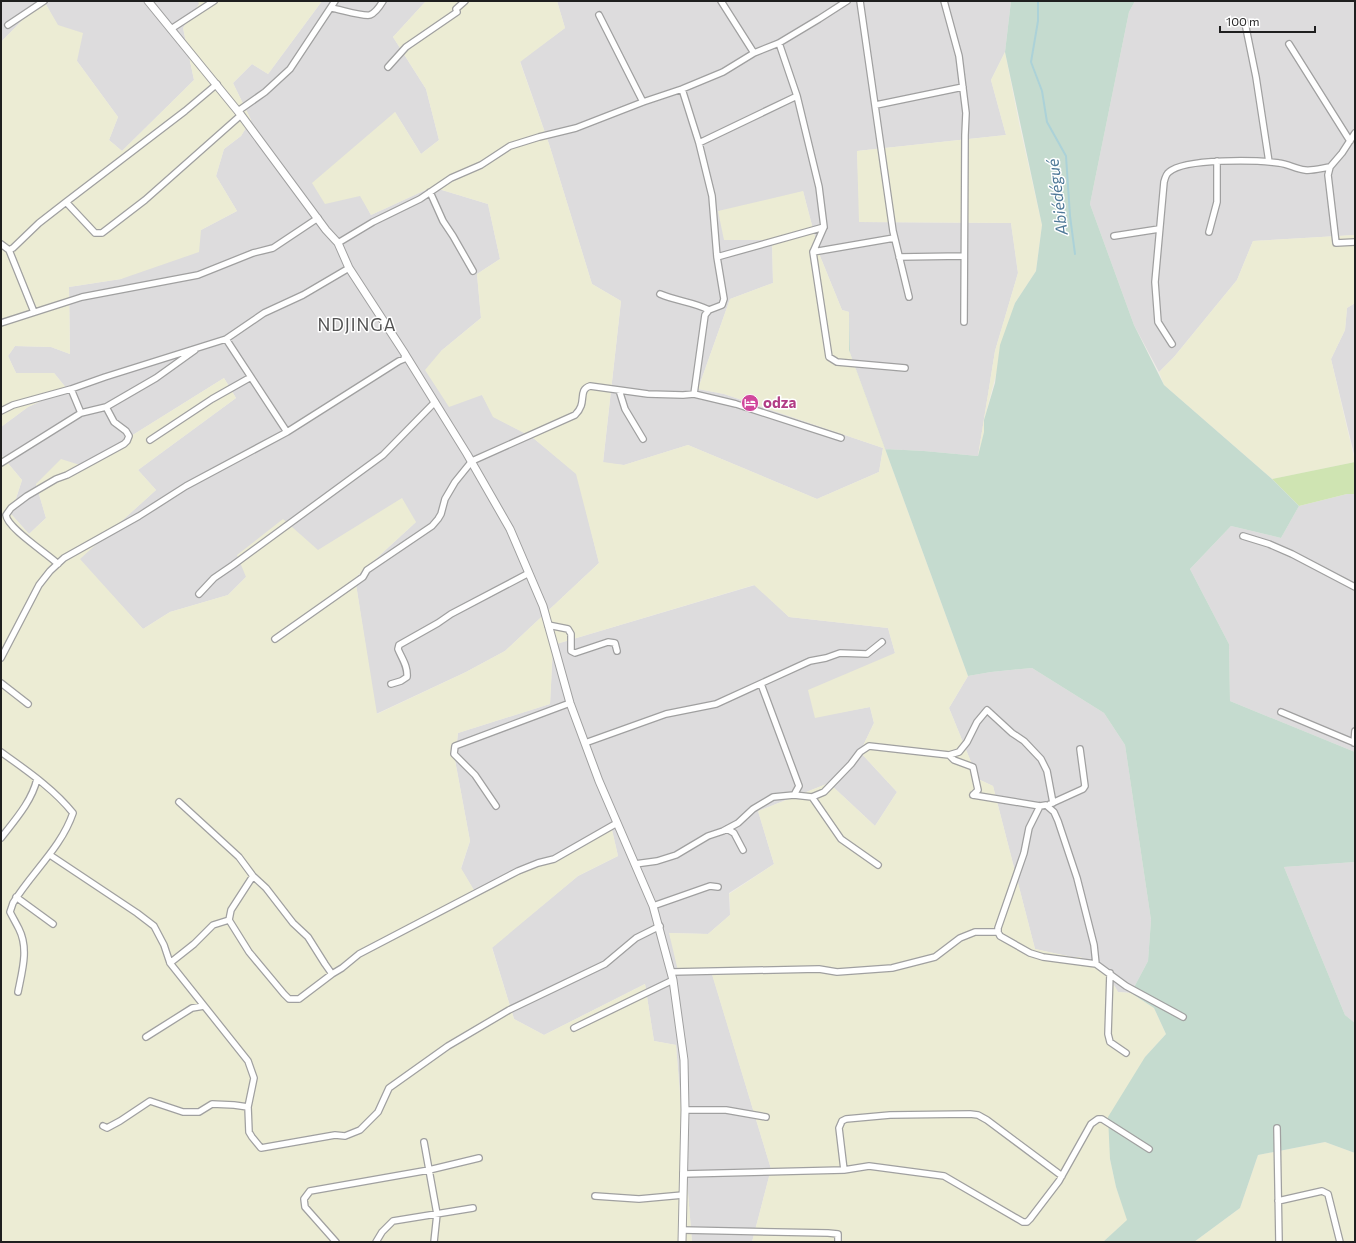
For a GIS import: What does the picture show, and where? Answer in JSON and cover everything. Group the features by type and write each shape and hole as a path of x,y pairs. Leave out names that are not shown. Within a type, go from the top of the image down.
{"street":[{"path":"8,26 44,1"},
{"path":"148,1 240,113 326,230 338,243 349,268 472,461 510,529 543,606 570,702 599,781 653,906 660,926 673,980 684,1060 685,1110 682,1242"},
{"path":"171,29 214,1"},
{"path":"66,202 94,233 102,233 145,200 290,69 335,1"},
{"path":"331,8 349,11 362,16 370,16 383,1"},
{"path":"388,67 406,47 458,12 456,9 465,1"},
{"path":"721,1 754,53"},
{"path":"338,243 373,222 397,211 451,178 487,162 510,146 576,128 724,72 754,53 779,43 847,1"},
{"path":"860,1 894,238 909,297"},
{"path":"944,1 959,56 966,113 964,322"},
{"path":"599,15 643,102"},
{"path":"1244,23 1256,77 1269,162"},
{"path":"779,43 797,96 819,187 824,227 813,252 829,358 837,362 905,368"},
{"path":"1289,44 1350,141"},
{"path":"9,250 66,202 185,111 217,84"},
{"path":"876,105 963,87"},
{"path":"682,89 699,143 712,196 717,257 724,299 722,305 709,310 704,314 694,394"},
{"path":"699,143 797,96"},
{"path":"1355,133 1330,167 1328,175 1336,243 1355,242"},
{"path":"1209,232 1217,202 1217,161"},
{"path":"1172,344 1158,322 1155,282 1164,182 1169,172 1178,166 1217,161 1269,162 1290,165 1299,169 1308,170 1330,167"},
{"path":"430,192 443,221 472,271"},
{"path":"1,323 82,297 198,275 253,253 274,248 318,218"},
{"path":"717,257 824,227"},
{"path":"1114,236 1159,229"},
{"path":"813,252 894,238"},
{"path":"1,244 4,248 9,250 34,312"},
{"path":"899,257 964,256"},
{"path":"1,411 14,405 71,389 226,338 264,313 303,295 349,268"},
{"path":"660,294 678,301 700,305 709,310"},
{"path":"226,338 287,432"},
{"path":"1,463 81,413 106,406 156,378 199,347"},
{"path":"1,658 39,585 64,558 138,516 186,486 287,432 404,359 405,355"},
{"path":"150,440 212,399 251,377"},
{"path":"274,639 363,578 367,570 432,526 441,514 444,498 472,461 575,415 580,408 583,391 586,387 590,386 648,394 694,394 736,404 841,438"},
{"path":"71,389 81,413"},
{"path":"619,390 625,409 643,439"},
{"path":"199,594 214,578 383,456 435,402"},
{"path":"58,564 10,524 6,519 6,515 11,508 27,496 56,479 68,475 127,441 129,436 126,431 114,422 106,406"},
{"path":"1243,536 1269,544 1292,554 1355,587"},
{"path":"391,684 402,681 407,677 407,666 398,649 399,645 451,614 529,574"},
{"path":"548,625 568,629 571,634 571,651 575,653 608,642 615,643 617,650"},
{"path":"585,743 666,714 716,704 810,661 826,658 840,653 867,654 882,642"},
{"path":"1,683 28,704"},
{"path":"761,684 799,786 794,795"},
{"path":"496,806 475,775 454,754 456,746 570,702"},
{"path":"635,864 657,861 676,855 708,836 738,823 753,809 773,797 794,795 798,797 812,797 824,792 851,764 860,752 869,746 950,755 959,752 967,742 977,722 987,710 1024,741 1041,759 1047,771 1053,803"},
{"path":"1281,712 1354,743 1355,731"},
{"path":"1080,749 1085,786 1083,789 1043,806 1029,828 1024,853 998,928 998,932 1000,936 1030,953 1043,958 1096,964 1126,986 1183,1017"},
{"path":"2,755 38,779 66,804 72,813 69,824 50,855 13,902 10,912 19,929 24,944 25,960 18,992"},
{"path":"950,755 954,760 973,767 978,790 973,795 1043,806 1054,812 1077,878 1094,945 1096,964"},
{"path":"1,838 20,814 35,789 38,779"},
{"path":"812,797 841,839 878,865"},
{"path":"179,802 239,857 253,876 266,888 293,923 308,937 332,974"},
{"path":"253,876 231,910 229,920 249,952 289,999 299,999 359,954 518,871 554,858 617,823"},
{"path":"727,828 734,832 743,850"},
{"path":"50,855 154,926 164,945 170,963 248,1061 254,1078 248,1108 249,1132 261,1148 335,1135 345,1136 360,1130 378,1112 389,1088 448,1046 509,1010 605,964 636,938 660,926"},
{"path":"653,906 710,886 718,887"},
{"path":"16,897 53,924"},
{"path":"170,963 194,944 213,925 229,920"},
{"path":"671,972 819,969 837,972 892,968 935,957 960,938 975,932 998,932"},
{"path":"1110,973 1108,1034 1110,1042 1126,1053"},
{"path":"574,1028 673,980"},
{"path":"146,1037 192,1008 204,1006"},
{"path":"103,1126 107,1128 150,1101 183,1112 199,1112 212,1104 234,1105 248,1108"},
{"path":"685,1110 726,1110 766,1117"},
{"path":"844,1170 839,1128 842,1121 846,1119 890,1115 970,1114 978,1115 987,1120 1062,1176"},
{"path":"684,1174 844,1170 870,1166 944,1176 1023,1222 1027,1222 1062,1176 1091,1124 1098,1119 1102,1119 1148,1149"},
{"path":"1277,1128 1279,1242"},
{"path":"424,1142 437,1214 434,1242"},
{"path":"336,1242 305,1207 304,1200 310,1192 429,1170 479,1158"},
{"path":"1278,1201 1322,1191 1326,1192 1328,1194 1340,1242"},
{"path":"595,1196 639,1199 683,1195"},
{"path":"376,1242 382,1232 393,1221 474,1208"},
{"path":"682,1230 828,1232 838,1234 838,1242"}],"shaded area":[{"path":"1,1 41,1 1,42"},
{"path":"44,1 198,1 200,4 183,28 194,80 122,151 109,140 118,117 77,61"},
{"path":"322,1 426,1 393,37 426,89 439,140 421,154 395,112 361,196 371,215 432,187 488,204 500,259 477,274 481,318 441,351 482,395 494,417 532,437 577,474 599,563 505,651 466,672 376,714 355,578 416,522 318,551 246,577 228,595 170,612 143,629 79,559 156,490 138,470 236,398 224,378 83,466 36,484 46,518 29,534 11,514 22,480 1,455 1,427 28,407 67,389 54,373 16,373 8,356 15,346 51,347 70,354 69,287 121,279 201,230 237,211 216,176 224,149 241,136 251,120 233,83 252,64 268,74"},
{"path":"557,1 1011,1 1005,52 991,80 1006,135 857,151 860,222 1011,223 1018,273 995,351 978,456 885,449 850,353 849,312 842,310 820,256 803,191 772,240 773,283 730,299 698,389 724,394 883,448 879,472 817,499 688,445 624,465 603,463 621,301 592,284 549,144 520,61 565,28"},
{"path":"1135,1 1355,1 1355,235 1253,241 1237,280 1174,357 1159,372 1134,325 1090,204 1129,12"},
{"path":"1355,303 1355,458 1331,359 1345,330 1347,308"},
{"path":"1347,494 1355,494 1355,752 1230,701 1229,644 1190,569 1231,526 1281,538 1299,506"},
{"path":"755,585 789,617 888,628 895,653 815,717 870,707 874,723 860,752 897,792 875,826 829,783 758,811 774,864 729,893 730,915 708,934 669,933 710,967 771,1169 752,1242 692,1242 676,1045 654,1041 645,984 544,1035 514,1019 492,947 578,876 618,856 612,830 475,892 461,869 470,841 455,760 458,733 550,704 553,645"},
{"path":"1032,668 1104,713 1125,745 1151,920 1148,961 1131,993 1118,992 1105,970 1080,957 1072,957 1035,949 993,786 978,779 949,708 968,676"},
{"path":"1355,862 1355,1023 1345,1015 1284,867"}],"green space":[{"path":"41,1 44,1 58,25 83,33 77,61 118,117 109,140 122,151 194,80 183,28 199,4 198,1 322,1 268,74 252,64 233,83 251,120 241,136 224,149 216,176 237,211 201,230 199,252 121,279 69,287 70,354 51,347 15,346 8,356 16,373 54,373 67,389 28,407 1,427 1,42"},
{"path":"426,1 557,1 565,28 520,62 549,144 592,284 621,301 603,462 624,465 688,445 817,499 879,472 883,448 724,394 698,389 730,299 773,283 772,240 724,240 718,211 803,191 820,256 842,310 849,312 849,350 968,676 949,708 978,779 993,786 1035,949 1072,957 1080,957 1105,970 1118,992 1131,993 1154,1008 1166,1034 1145,1057 1110,1159 1116,1187 1128,1220 1103,1242 752,1242 771,1169 710,968 678,971 669,933 708,934 730,915 729,894 774,864 758,811 829,783 875,826 897,792 860,752 874,723 870,707 815,718 808,690 895,653 888,628 789,617 754,585 553,645 550,704 458,733 455,760 470,841 461,868 475,892 612,830 618,856 578,876 492,948 514,1019 544,1035 645,984 654,1041 676,1045 692,1242 1,1242 1,455 22,480 11,514 29,534 46,518 36,484 61,459 83,466 224,378 236,398 138,470 156,490 80,559 143,629 170,612 228,595 246,577 237,555 283,519 318,550 402,498 416,522 355,578 377,714 466,672 505,651 599,563 576,474 532,437 493,417 482,395 449,407 425,370 441,351 481,318 477,274 500,259 488,204 432,187 371,215 360,196 325,204 312,183 395,112 421,154 439,140 426,89 393,37"},
{"path":"1011,1 1135,1 1129,12 1090,204 1134,325 1164,385 1272,479 1299,506 1281,538 1231,526 1190,569 1229,644 1230,701 1355,752 1355,862 1284,867 1345,1015 1355,1023 1355,1153 1325,1142 1258,1155 1240,1208 1194,1242 1103,1242 1127,1220 1116,1187 1110,1159 1108,1117 1145,1057 1166,1034 1154,1008 1131,993 1148,961 1151,920 1125,745 1104,713 1032,668 968,676 885,449 978,456 984,432 984,420 995,383 1000,345 1015,303 1036,271 1042,225 1005,52"},
{"path":"1005,52 1042,225 1036,271 1015,303 984,420 984,432 978,456 995,351 1018,273 1011,223 859,222 857,151 1006,135 991,80"},
{"path":"1355,235 1355,303 1347,308 1345,330 1331,359 1355,462 1272,479 1164,385 1159,372 1174,357 1237,280 1253,241"},
{"path":"849,312 850,353 849,350"},
{"path":"1355,462 1355,494 1347,494 1299,506 1272,479"},
{"path":"1325,1142 1355,1153 1355,1242 1194,1242 1240,1208 1258,1155"}],"waterway":[{"name":"Abiédégué","path":"1038,1 1038,21 1031,62 1042,91 1047,122 1066,156 1070,216 1075,254"}],"place":[{"name":"odza","path":"750,403"}],"district":[{"name":"NDJINGA","path":"357,325"}]}
